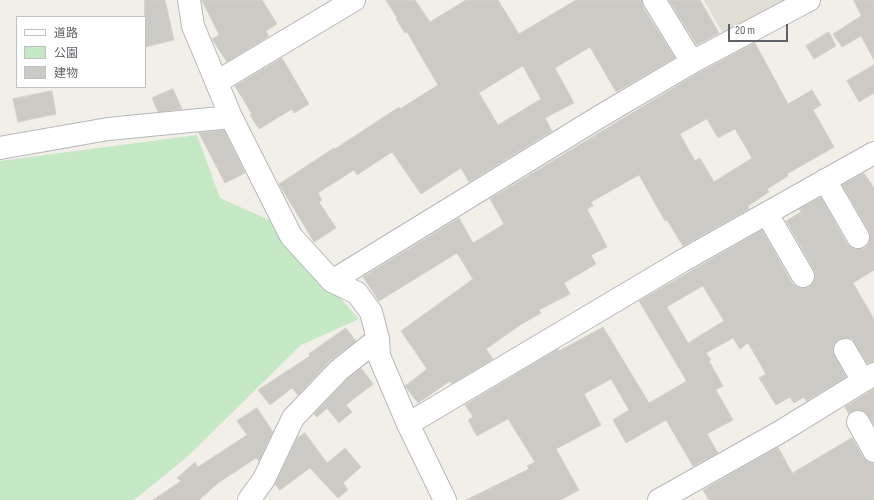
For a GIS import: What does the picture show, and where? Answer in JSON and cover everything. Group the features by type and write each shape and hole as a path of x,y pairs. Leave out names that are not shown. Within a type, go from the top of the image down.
{"street":[{"path":"189,0 193,26 231,117 291,236 332,281 357,293 371,312 378,339 379,356 408,424 445,500"},
{"path":"217,82 354,0"},
{"path":"654,0 692,62"},
{"path":"332,281 599,117 692,62 809,0"},
{"path":"0,148 108,129 231,117"},
{"path":"408,424 682,261 874,153"},
{"path":"824,180 858,237"},
{"path":"767,214 803,276"},
{"path":"249,500 264,479 293,418 339,370 378,339"},
{"path":"659,500 780,432 868,378 845,350"},
{"path":"858,422 874,451"}],"shaded area":[{"path":"704,0 794,0 724,36"}],"green space":[{"path":"197,135 220,198 280,225 331,288 359,319 301,345 187,457 134,500 0,500 0,161"}],"building":[{"path":"145,0 165,0 174,40 146,47"},
{"path":"202,0 262,0 277,24 266,31 269,36 227,62 212,39 219,35"},
{"path":"386,0 415,0 430,22 466,0 498,0 519,34 576,0 642,0 643,7 675,58 616,92 590,47 555,68 574,103 545,118 552,131 469,182 461,168 421,194 392,152 357,175 354,170 318,193 322,200 319,202 336,228 314,242 279,184 399,107 400,109 438,85 407,32 405,33 396,19 397,18","holes":["523,66 541,99 498,125 479,93"]},
{"path":"669,0 700,0 719,33 697,45"},
{"path":"854,0 874,0 874,60 861,36 842,47 833,34 861,16"},
{"path":"829,32 836,46 814,59 806,46"},
{"path":"755,43 788,104 812,90 821,105 813,110 834,147 787,174 788,176 767,189 769,192 748,206 749,209 683,246 667,220 665,221 639,175 591,202 593,206 587,209 607,247 591,255 596,264 564,283 570,294 539,310 541,313 520,325 486,349 493,359 452,384 450,381 418,403 405,386 427,369 401,331 473,279 457,253 379,301 363,277 459,218 473,243 504,224 490,199 698,73","holes":["707,119 718,138 735,129 752,158 714,182 700,158 695,161 680,134"]},
{"path":"282,58 309,104 294,113 292,109 259,129 235,86"},
{"path":"874,65 874,93 859,102 847,81"},
{"path":"173,89 182,109 158,112 152,98"},
{"path":"52,91 56,114 18,122 13,99"},
{"path":"224,130 245,173 225,183 199,133"},
{"path":"864,173 874,188 874,270 853,283 874,319 874,362 867,363 852,339 839,339 834,344 833,350 846,377 806,401 804,397 794,403 790,397 776,405 759,378 766,374 748,343 740,349 733,338 706,353 711,360 709,361 723,386 716,390 733,420 707,434 718,453 693,466 666,420 626,443 613,420 629,410 611,379 584,394 601,425 556,449 579,490 561,500 466,500 529,469 527,466 535,462 508,419 477,436 468,420 473,417 465,405 558,349 559,351 603,327 649,403 685,382 686,380 639,301 762,230 792,283 797,287 809,287 814,282 814,270 786,221 801,212 799,209 821,197 847,244 852,248 858,249 865,248 869,243 869,231 842,185","holes":["703,286 724,321 688,343 667,307"]},
{"path":"346,328 356,341 330,361 298,395 292,388 270,405 258,390 310,356 309,354"},
{"path":"361,368 373,384 346,405 352,412 339,423 327,408 317,417 314,414 347,379"},
{"path":"874,389 874,425 865,412 858,410 849,414 845,407"},
{"path":"257,408 273,432 259,461 256,458 218,483 199,500 153,500 181,481 177,478 195,462 198,467 247,435 237,421"},
{"path":"305,433 327,463 345,448 361,467 343,483 348,490 338,498 310,468 280,490 275,484 297,438"},
{"path":"852,438 863,457 868,462 874,463 874,500 709,500 703,490 778,447 792,473"}]}
